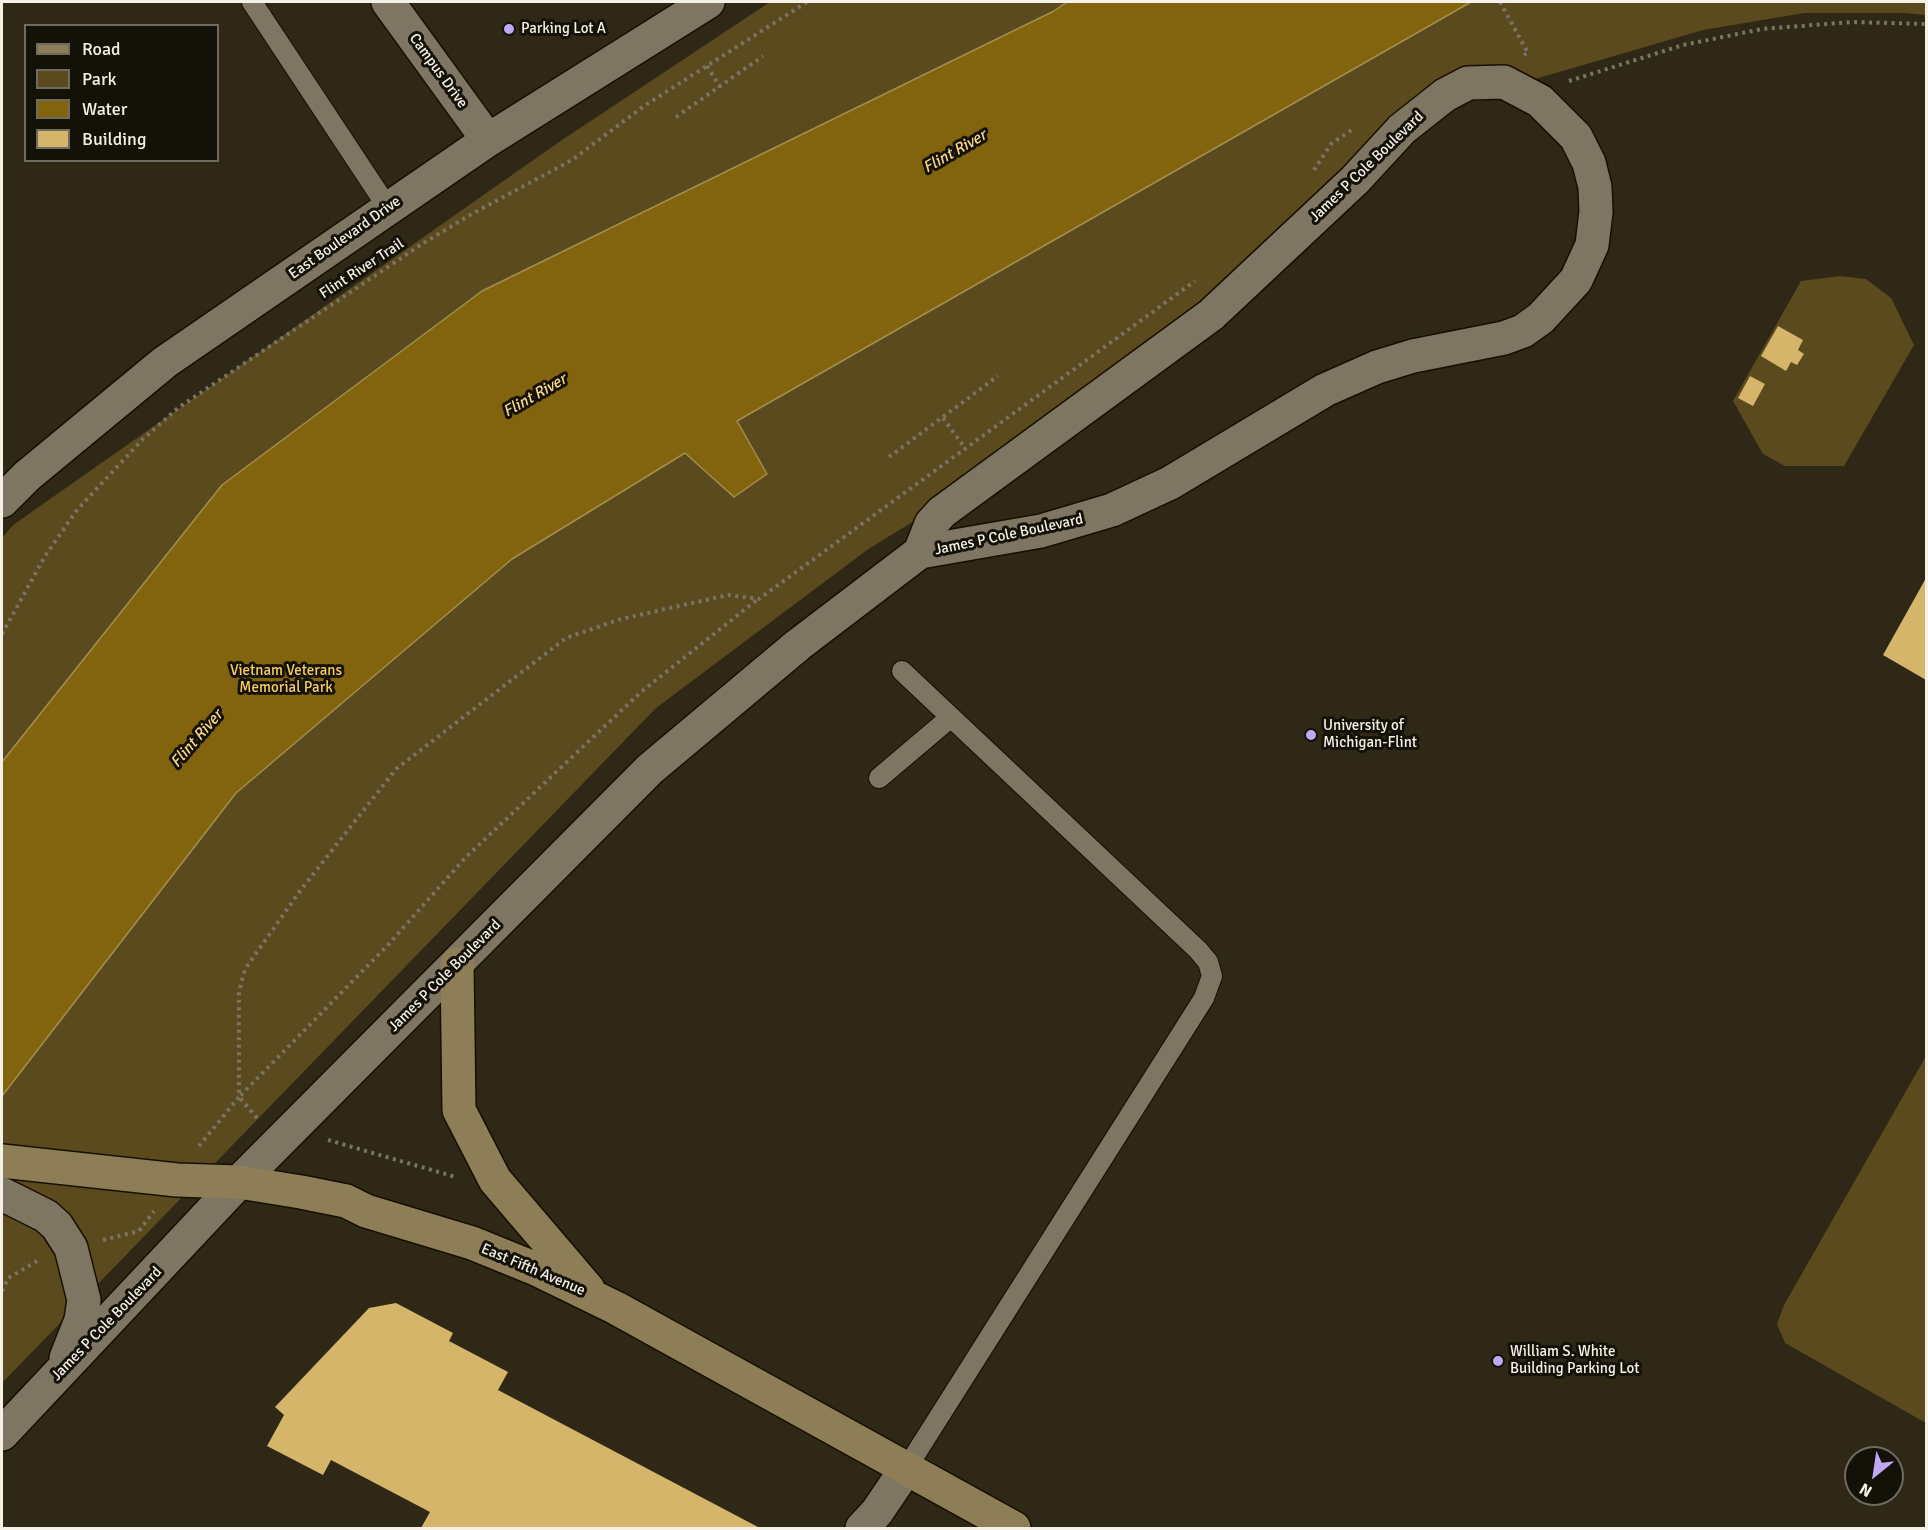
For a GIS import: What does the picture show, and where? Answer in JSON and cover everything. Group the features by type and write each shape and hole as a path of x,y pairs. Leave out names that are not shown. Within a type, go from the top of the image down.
{"main road":[{"path":"457,964 459,1110 495,1180 595,1297"},
{"name":"East Fifth Avenue","path":"14,1163 177,1180 239,1182 346,1201 366,1211 493,1251 595,1297 1014,1528"}],"street":[{"name":"Campus Drive","path":"388,2 488,140"},
{"name":"East Boulevard Drive","path":"2,501 27,476 165,362 488,140 708,2"},
{"name":"James P Cole Boulevard","path":"2,1434 239,1182 650,769 798,645 920,552 1041,531 1112,510 1170,483 1305,401 1377,367 1431,351 1494,341 1523,331 1551,309 1569,290 1581,271 1592,245 1596,212 1595,187 1589,163 1576,137 1540,101 1504,82 1468,83 1445,94 1402,129 1355,180 1211,315 942,512 931,524 920,552"},
{"path":"3,1194 46,1216 57,1226 75,1259 84,1300 81,1320 60,1374"},
{"path":"862,1528 878,1512 906,1469"}],"lane":[{"path":"252,2 388,208"},
{"path":"902,672 1198,950 1208,962 1212,976 1204,998 906,1469"},
{"path":"879,778 951,717"}],"path":[{"name":"Flint River Trail","path":"2,634 45,556 77,510 143,439 178,408 422,244 470,214 572,160 644,106 807,2"},
{"path":"1500,2 1514,28"},
{"path":"1562,83 1683,45 1753,30 1852,22 1926,24"},
{"path":"676,117 764,56"},
{"path":"707,66 720,87"},
{"path":"1312,174 1331,144 1359,126"},
{"path":"239,1096 239,992 245,969 300,891 396,769 566,638 621,620 728,596 759,599 1198,279"},
{"path":"889,458 998,376"},
{"path":"943,418 964,448"}],"green space":[{"name":"Vietnam Veterans Memorial Park","path":"770,2 1926,2 1926,15 1804,13 1703,30 1477,96 1424,129 1164,366 867,550 656,708 2,1383 2,538 13,525 559,142"},
{"path":"1840,276 1866,279 1891,298 1914,345 1844,466 1785,466 1763,454 1733,401 1801,281"},
{"path":"1926,1056 1926,1423 1785,1343 1777,1324 1784,1305"}],"water":[{"name":"Flint River","path":"1067,2 1471,2 737,421 767,474 734,497 685,453 512,559 236,793 2,1096 2,762 222,485 482,291 1054,11"}],"building":[{"path":"1778,326 1803,340 1798,350 1804,354 1797,365 1791,362 1786,371 1761,356"},
{"path":"1750,376 1765,384 1753,406 1738,398"},
{"path":"1926,578 1926,680 1883,655"},
{"path":"396,1303 453,1333 449,1341 508,1372 498,1390 758,1527 421,1528 430,1512 331,1460 323,1475 267,1446 284,1415 275,1407 369,1308"}],"place":[{"name":"Parking Lot A","path":"509,29"},
{"name":"University of Michigan-Flint","path":"1311,735"},
{"name":"William S. White Building Parking Lot","path":"1498,1361"}]}
